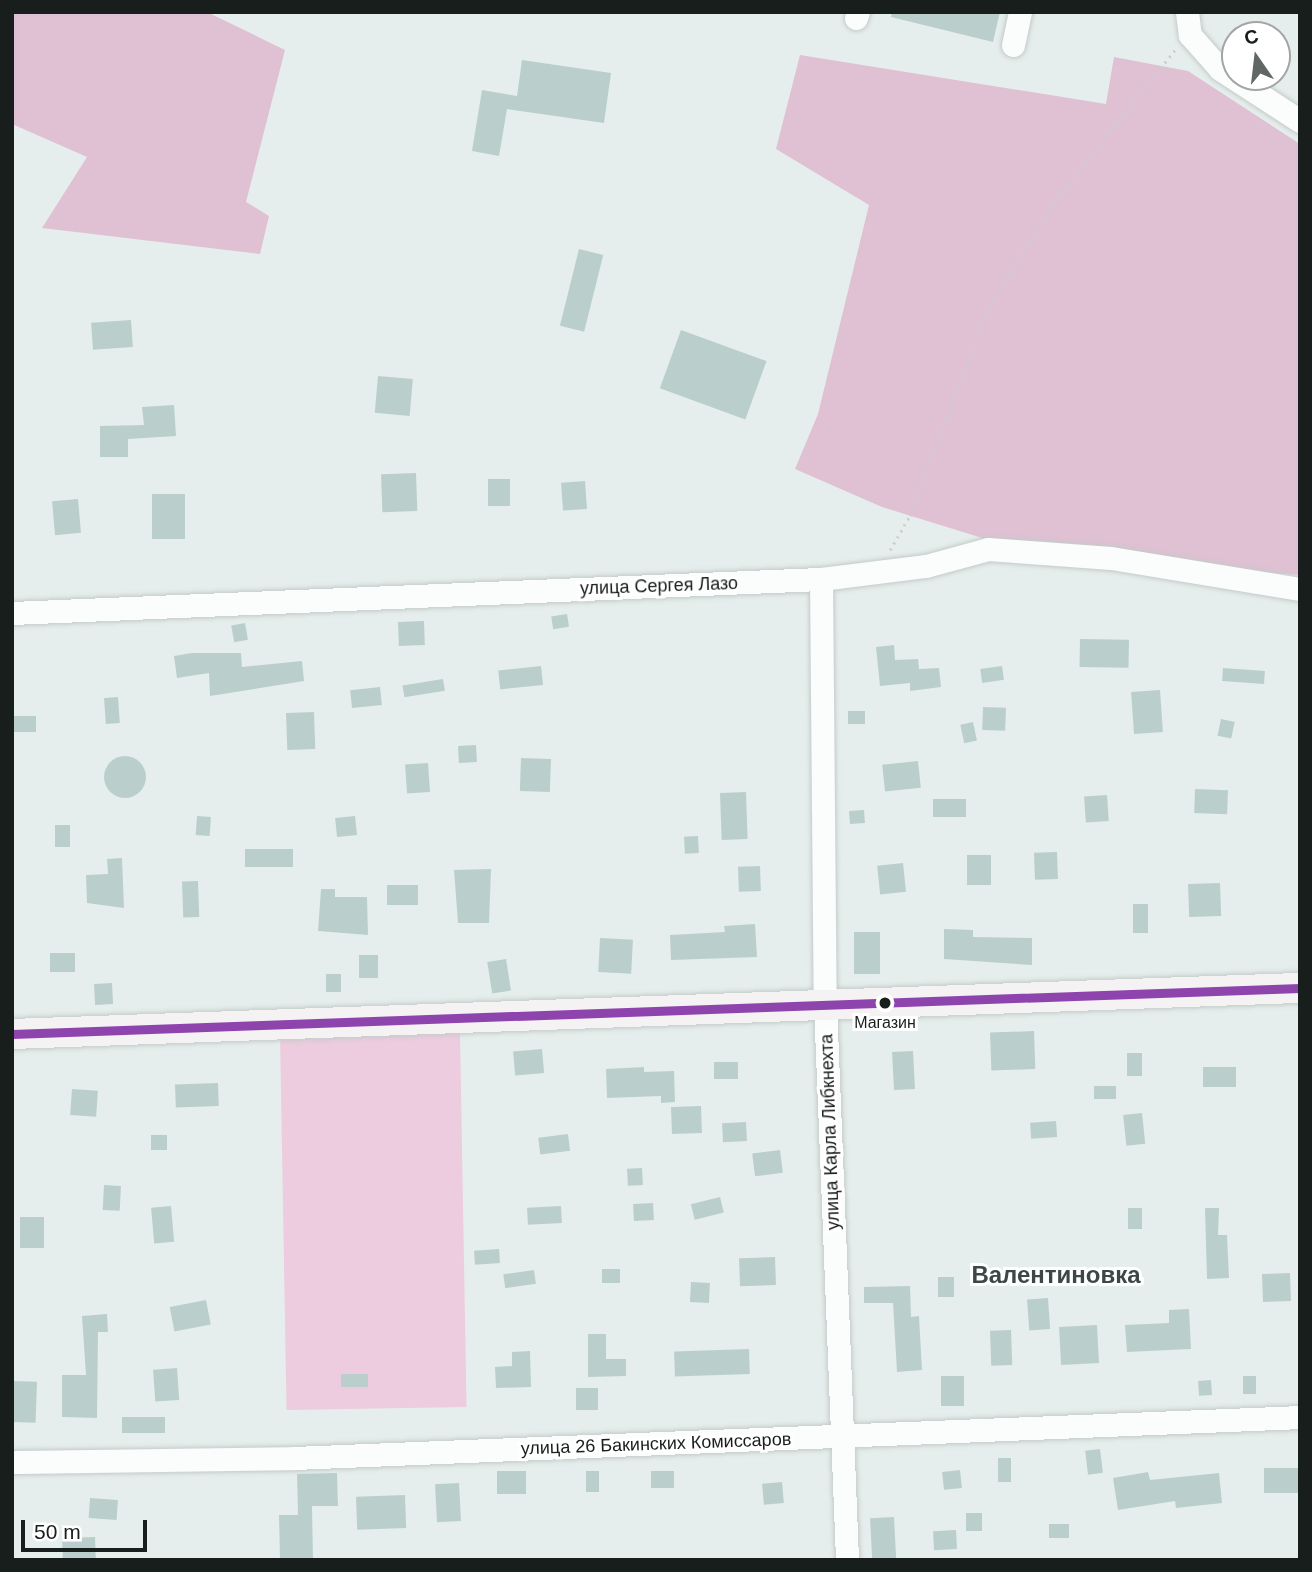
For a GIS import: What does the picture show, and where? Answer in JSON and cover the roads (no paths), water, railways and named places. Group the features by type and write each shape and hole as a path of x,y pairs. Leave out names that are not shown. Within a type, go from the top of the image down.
{"main road":[{"path":"12,1034 1300,988"}],"street":[{"path":"1013,45 1020,12"},
{"path":"1186,12 1190,35 1220,69 1300,121"},
{"name":"улица Сергея Лазо","path":"12,613 821,579 860,576 988,549 1111,558 1300,589"},
{"name":"улица Карла Либкнехта","path":"821,579 825,1004 847,1560"},
{"name":"улица 26 Бакинских Комиссаров","path":"12,1462 295,1458 1300,1417"}],"place":[{"name":"Магазин","path":"885,1003"}],"district":[{"name":"Валентиновка","path":"1056,1275"}]}
